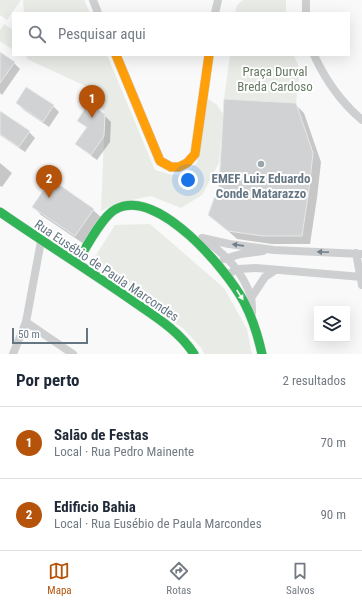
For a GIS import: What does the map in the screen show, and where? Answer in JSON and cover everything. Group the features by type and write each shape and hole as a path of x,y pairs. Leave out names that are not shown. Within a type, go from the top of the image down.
{"street":[{"path":"93,0 98,12"},
{"path":"215,12 218,0"},
{"path":"306,0 306,12"},
{"path":"116,56 160,161 168,166 177,168 187,164 195,154 209,56"},
{"path":"315,56 325,75 346,104 362,120"},
{"path":"77,263 107,216 115,210 123,207 145,207 151,209 188,233 202,238 230,244 274,250 359,253 361,280 256,268 238,270 226,275"},
{"name":"Rua Eusébio de Paula Marcondes","path":"0,212 171,328 189,346 194,354"},
{"path":"188,233 226,275 252,317"},
{"path":"202,238 227,258 238,270 251,298 252,317 262,354"},
{"path":"14,354 26,322 41,241"},
{"path":"216,263 227,258 274,250"},
{"path":"251,298 264,277 274,270"},
{"path":"26,322 73,354"}],"green space":[{"path":"0,0 21,0 7,20 0,15"},
{"path":"23,0 84,0 90,12 24,12"},
{"path":"243,0 286,0 286,12 235,12 237,5"},
{"path":"4,24 12,29 12,49 0,41 0,30"},
{"path":"27,56 107,56 155,170 173,175 181,174 197,163 208,99 216,104 223,114 219,163 202,195 181,208 151,196 117,203 101,211 105,114 92,89 27,59"},
{"name":"Praça Durval Breda Cardoso","path":"230,56 294,56 300,70 296,103 224,99"},
{"path":"150,224 224,288 247,329 252,354 204,354 202,349 184,329 91,263 115,225"}],"building":[{"path":"0,52 15,62 0,83"},
{"path":"26,87 54,105 43,122 16,103"},
{"name":"EMEF Luiz Eduardo Conde Matarazzo","path":"224,99 296,103 313,153 302,236 263,236 228,231 208,215 219,185"},
{"path":"88,104 105,114 104,136 91,155 75,144 87,127 77,121"},
{"path":"0,111 30,131 19,147 0,134"},
{"path":"51,179 94,209 75,236 32,207"}],"traffic: fast":[{"path":"77,263 94,233 105,218 116,209 133,205 151,210 170,220 189,235 223,271 247,308 255,328 262,354"},
{"path":"0,212 155,316 172,329 188,345 194,354"}],"traffic: slow":[{"path":"116,56 160,161 171,167 179,167 187,163 195,154 209,56"}],"place":[{"name":"Salão de Festas","path":"92,118"},
{"name":"EMEF Luiz Eduardo Conde Matarazzo","path":"261,164"},
{"name":"Edificio Bahia","path":"49,198"}]}
